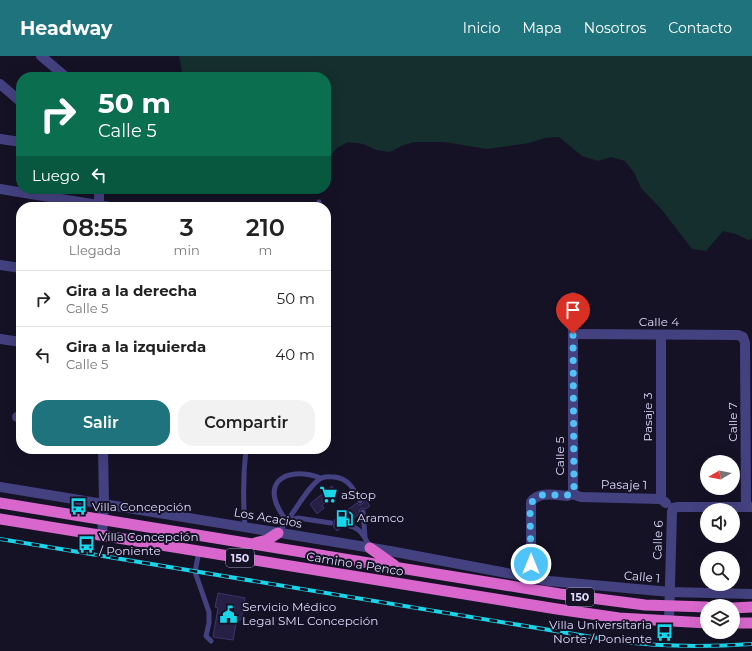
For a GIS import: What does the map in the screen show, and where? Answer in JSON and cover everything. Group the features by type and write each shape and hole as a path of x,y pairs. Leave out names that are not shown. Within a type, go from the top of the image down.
{"highway":[{"name":"Camino a Penco","path":"0,503 574,596 624,603 700,607"},
{"name":"Camino a Penco","path":"0,518 199,552 557,609 619,618 700,623"},
{"path":"248,543 261,542 278,533"},
{"path":"368,543 384,559 399,568"},
{"path":"740,608 752,607"},
{"path":"740,623 752,623"}],"street":[{"path":"43,56 61,72"},
{"path":"0,84 16,98"},
{"path":"0,139 16,141"},
{"path":"0,189 16,192"},
{"path":"29,194 76,202"},
{"path":"0,265 16,267"},
{"name":"Calle 5","path":"572,494 574,490 573,297"},
{"name":"Calle 4","path":"573,334 738,335 743,337"},
{"name":"Pasaje 3","path":"661,335 661,499"},
{"name":"Calle 7","path":"743,337 745,343 749,384 749,507"},
{"path":"0,338 16,341"},
{"path":"102,535 104,504 103,454"},
{"name":"Los Acacios","path":"0,487 278,533 368,543 531,578"},
{"path":"531,578 532,502 534,498 540,495 567,496 572,494"},
{"name":"Pasaje 1","path":"572,494 581,497 661,499 673,508"},
{"path":"673,508 678,506 749,507"},
{"name":"Calle 6","path":"669,621 673,508"},
{"name":"Calle 1","path":"531,578 589,586 670,592 752,594"}],"lane":[{"path":"245,527 243,491 246,454"},
{"path":"287,522 278,509 275,500 274,492 278,482 284,476 293,473 305,473 321,478"},
{"path":"278,533 308,492 321,478 328,476 339,477 345,480 360,501"},
{"path":"363,512 368,543"},
{"path":"287,522 298,518 331,523"},
{"path":"345,525 360,530 368,543"},
{"path":"199,552 195,572 209,612 209,623 206,636 211,641"}],"green space":[{"path":"179,56 752,56 752,239 748,240 736,234 723,231 706,251 692,249 662,210 641,188 635,174 625,161 611,157 598,161 582,156 559,137 545,138 529,143 487,149 444,142 414,142 401,146 390,152 376,150 363,144 348,142 337,148 331,155 331,72 182,72"}],"building":[{"path":"332,486 337,494 322,505 324,508 317,514 310,504"},
{"path":"363,498 370,506 366,509 360,509 359,514 349,522 342,522 342,527 337,531 333,526 335,523 334,520 357,503 359,505 362,504 364,502"},
{"name":"Servicio Médico Legal SML Concepción","path":"218,593 245,598 241,620 237,619 233,640 213,637 218,608 215,607"}],"railway":[{"path":"0,539 616,641 684,646 752,644"}],"place":[{"name":"aStop","path":"328,495"},
{"name":"Villa Concepción","path":"79,507"},
{"name":"Aramco","path":"344,518"},
{"name":"Villa Concepción / Poniente","path":"86,544"},
{"name":"Servicio Médico Legal SML Concepción","path":"229,614"},
{"name":"Villa Universitaria Norte / Poniente","path":"665,632"}],"route":[{"path":"531,564 530,507 534,498 540,495 570,495 574,490 573,334"}]}
